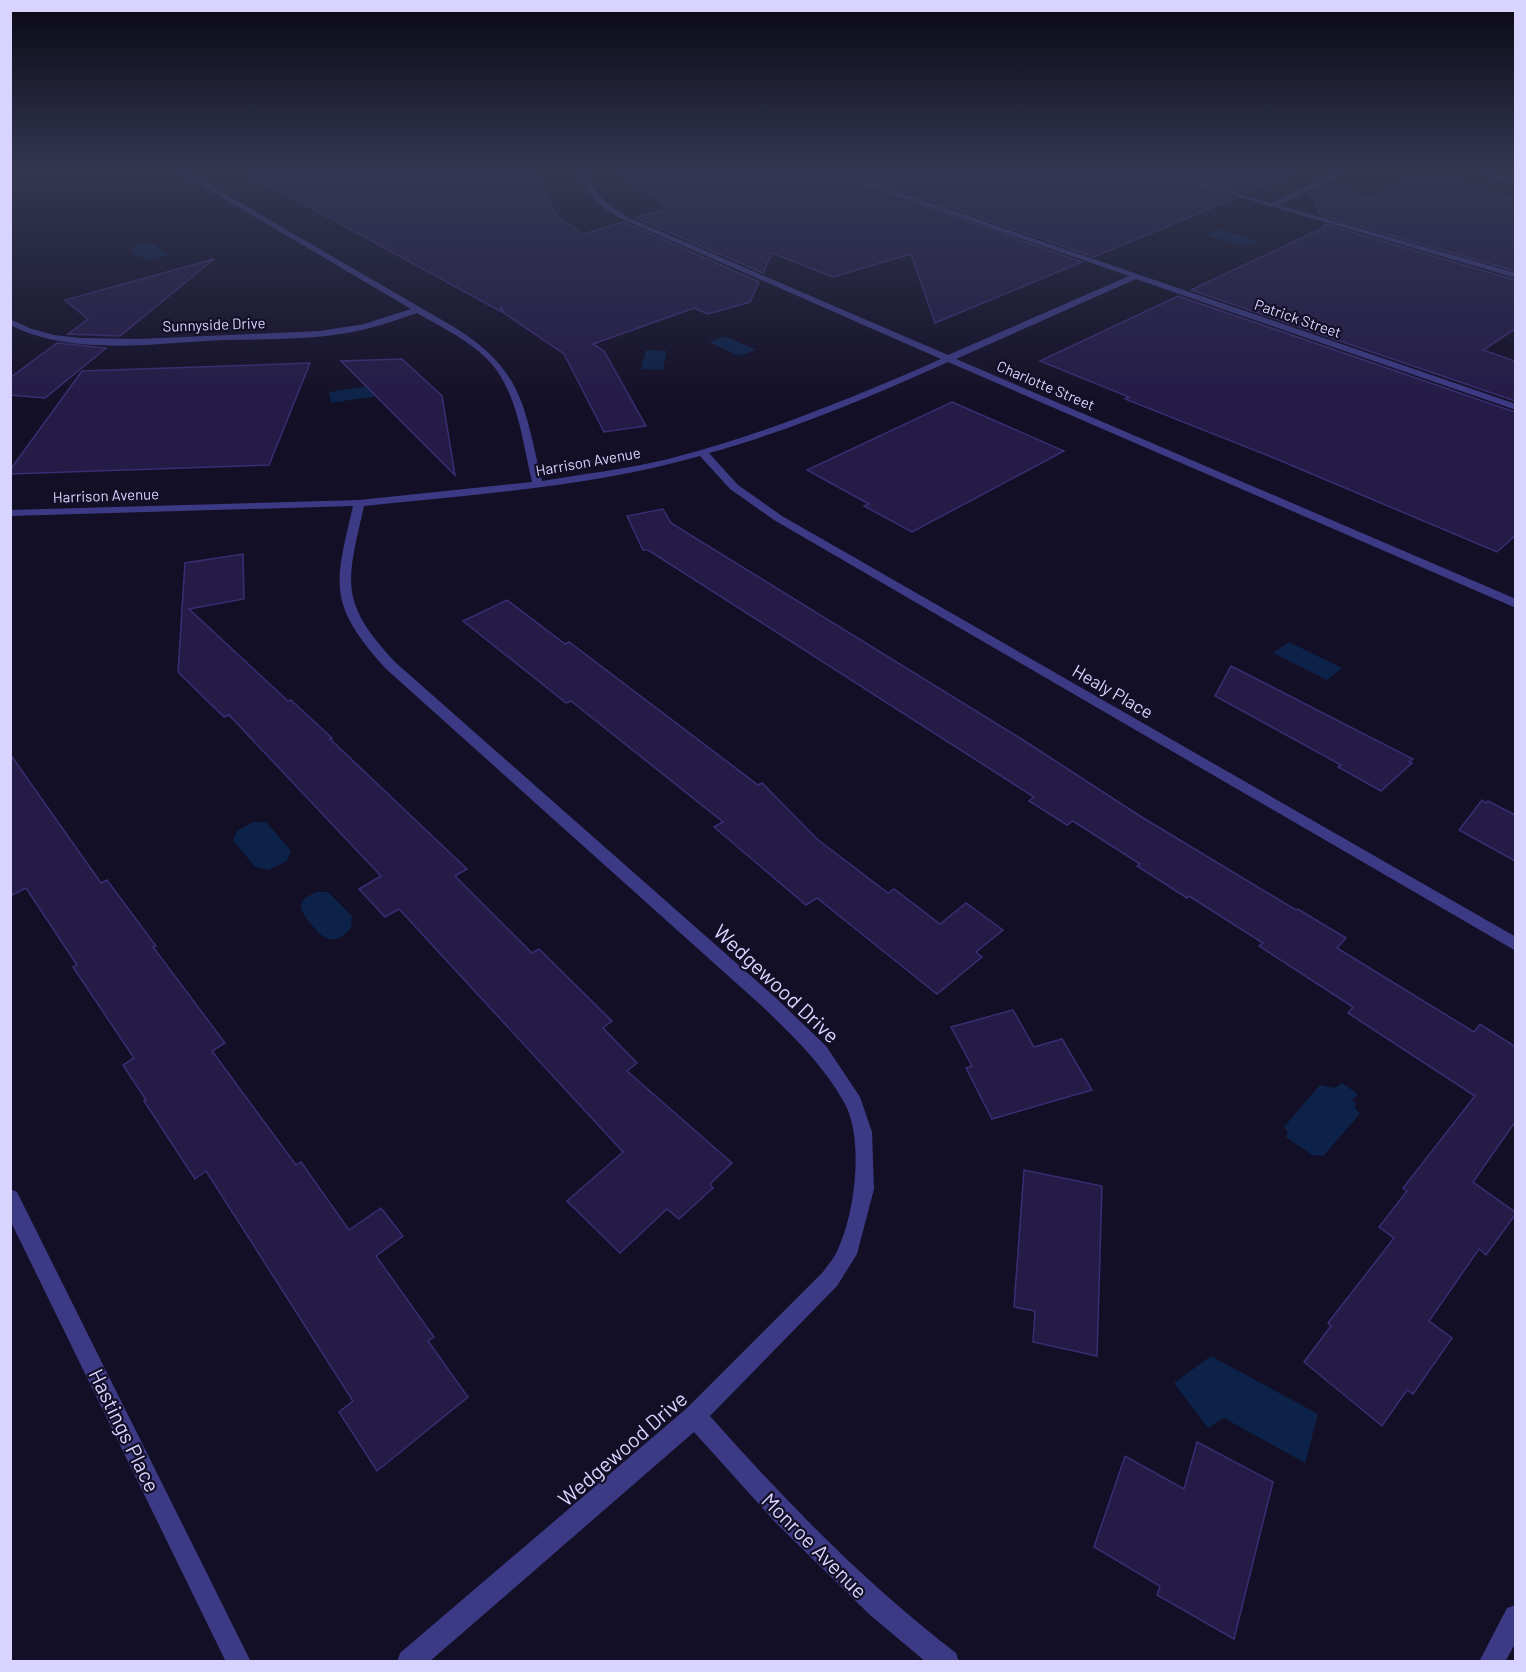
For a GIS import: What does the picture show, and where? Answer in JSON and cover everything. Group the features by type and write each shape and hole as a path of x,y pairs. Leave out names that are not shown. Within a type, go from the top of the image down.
{"street":[{"path":"315,250 472,342 501,369 516,400 538,485"},
{"name":"Charlotte Street","path":"696,250 1515,604"},
{"name":"Patrick Street","path":"1057,250 1515,407"},
{"path":"1426,250 1515,276"},
{"name":"Harrison Avenue","path":"10,513 359,503 538,485 631,470 703,453 846,404 1134,277"},
{"name":"Sunnyside Drive","path":"10,321 31,331 64,339 124,341 322,334 372,325 418,310"},
{"name":"Healy Place","path":"703,453 734,487 770,513 1515,945"},
{"name":"Wedgewood Drive","path":"359,503 343,580 349,609 368,642 390,665 820,1051 854,1103 863,1132 864,1189 847,1254 830,1279 695,1416 409,1662"},
{"name":"Hastings Place","path":"10,1198 239,1662"},
{"name":"Monroe Avenue","path":"695,1416 758,1488 845,1575 899,1626 947,1662"},
{"path":"1491,1662 1515,1617"}],"water":[{"path":"163,250 169,254 148,261 130,251"},
{"path":"725,336 756,350 739,356 709,342"},
{"path":"646,350 667,351 663,370 641,369"},
{"path":"381,384 384,395 331,403 329,392"},
{"path":"1289,642 1342,668 1327,680 1273,653"},
{"path":"253,822 266,822 291,851 287,861 269,870 255,867 233,840 237,831"},
{"path":"317,892 328,892 352,916 351,928 339,938 324,937 303,913 301,905 303,901"},
{"path":"1342,1083 1358,1094 1352,1100 1356,1102 1355,1108 1360,1114 1323,1156 1312,1155 1286,1137 1288,1132 1284,1127 1320,1085 1335,1088"},
{"path":"1211,1356 1318,1414 1305,1463 1224,1418 1208,1428 1174,1383"}],"building":[{"path":"388,250 687,250 759,282 750,302 708,314 694,308 593,344 604,351 646,426 604,432 564,354 504,313 501,306 502,312"},
{"path":"710,250 1048,250 1082,262 935,323 911,254 833,277 772,253 763,273"},
{"path":"1074,250 1111,250 1094,257"},
{"path":"1276,250 1413,250 1515,280 1515,329 1483,350 1515,361 1515,401 1191,290"},
{"path":"1442,250 1515,250 1515,271"},
{"path":"214,259 120,336 68,334 88,319 65,300"},
{"path":"1178,296 1515,412 1515,536 1497,552 1274,458 1125,399 1129,397 1040,361"},
{"path":"57,343 106,348 45,398 10,395 10,378"},
{"path":"402,359 442,396 455,475 341,361"},
{"path":"310,363 269,465 10,474 10,470 82,371"},
{"path":"952,402 1064,451 912,532 864,506 869,504 807,470"},
{"path":"663,509 671,523 1023,740 1140,816 1346,938 1337,948 1474,1032 1480,1024 1515,1045 1515,1122 1473,1182 1515,1212 1515,1215 1486,1255 1479,1249 1429,1321 1452,1338 1413,1394 1407,1390 1382,1426 1304,1362 1331,1326 1328,1323 1394,1238 1379,1227 1407,1191 1403,1188 1475,1096 1348,1013 1353,1007 1259,946 1263,943 1137,866 1140,864 1073,821 1067,825 1029,801 1034,797 648,550 643,550 627,516"},
{"path":"243,554 244,599 189,609 288,701 291,700 332,738 330,739 467,869 455,876 532,953 539,949 612,1021 603,1028 637,1063 627,1071 732,1163 710,1184 713,1188 679,1219 667,1209 620,1253 567,1201 623,1152 399,909 385,917 359,889 381,876 229,715 224,717 178,672 185,563"},
{"path":"507,600 565,644 569,642 758,785 762,783 817,839 888,893 894,889 940,924 966,903 1003,930 976,952 982,957 937,994 817,898 806,905 714,827 723,822 571,701 566,703 463,621"},
{"path":"1231,666 1413,759 1409,762 1412,763 1381,791 1338,767 1341,765 1215,696"},
{"path":"10,754 101,883 107,880 156,946 153,947 225,1043 212,1051 296,1165 301,1162 349,1230 381,1208 403,1236 376,1256 434,1337 428,1341 468,1397 377,1471 339,1412 353,1401 206,1171 195,1179 144,1101 146,1100 123,1065 134,1058 73,967 77,965 26,888 10,896"},
{"path":"1482,800 1515,815 1515,861 1459,830"},
{"path":"1013,1010 1034,1047 1062,1039 1092,1090 992,1119 966,1068 972,1066 951,1027"},
{"path":"1024,1170 1102,1186 1097,1356 1033,1342 1035,1311 1014,1307"},
{"path":"1197,1442 1273,1482 1234,1639 1157,1595 1160,1586 1094,1547 1125,1456 1184,1489"}]}
